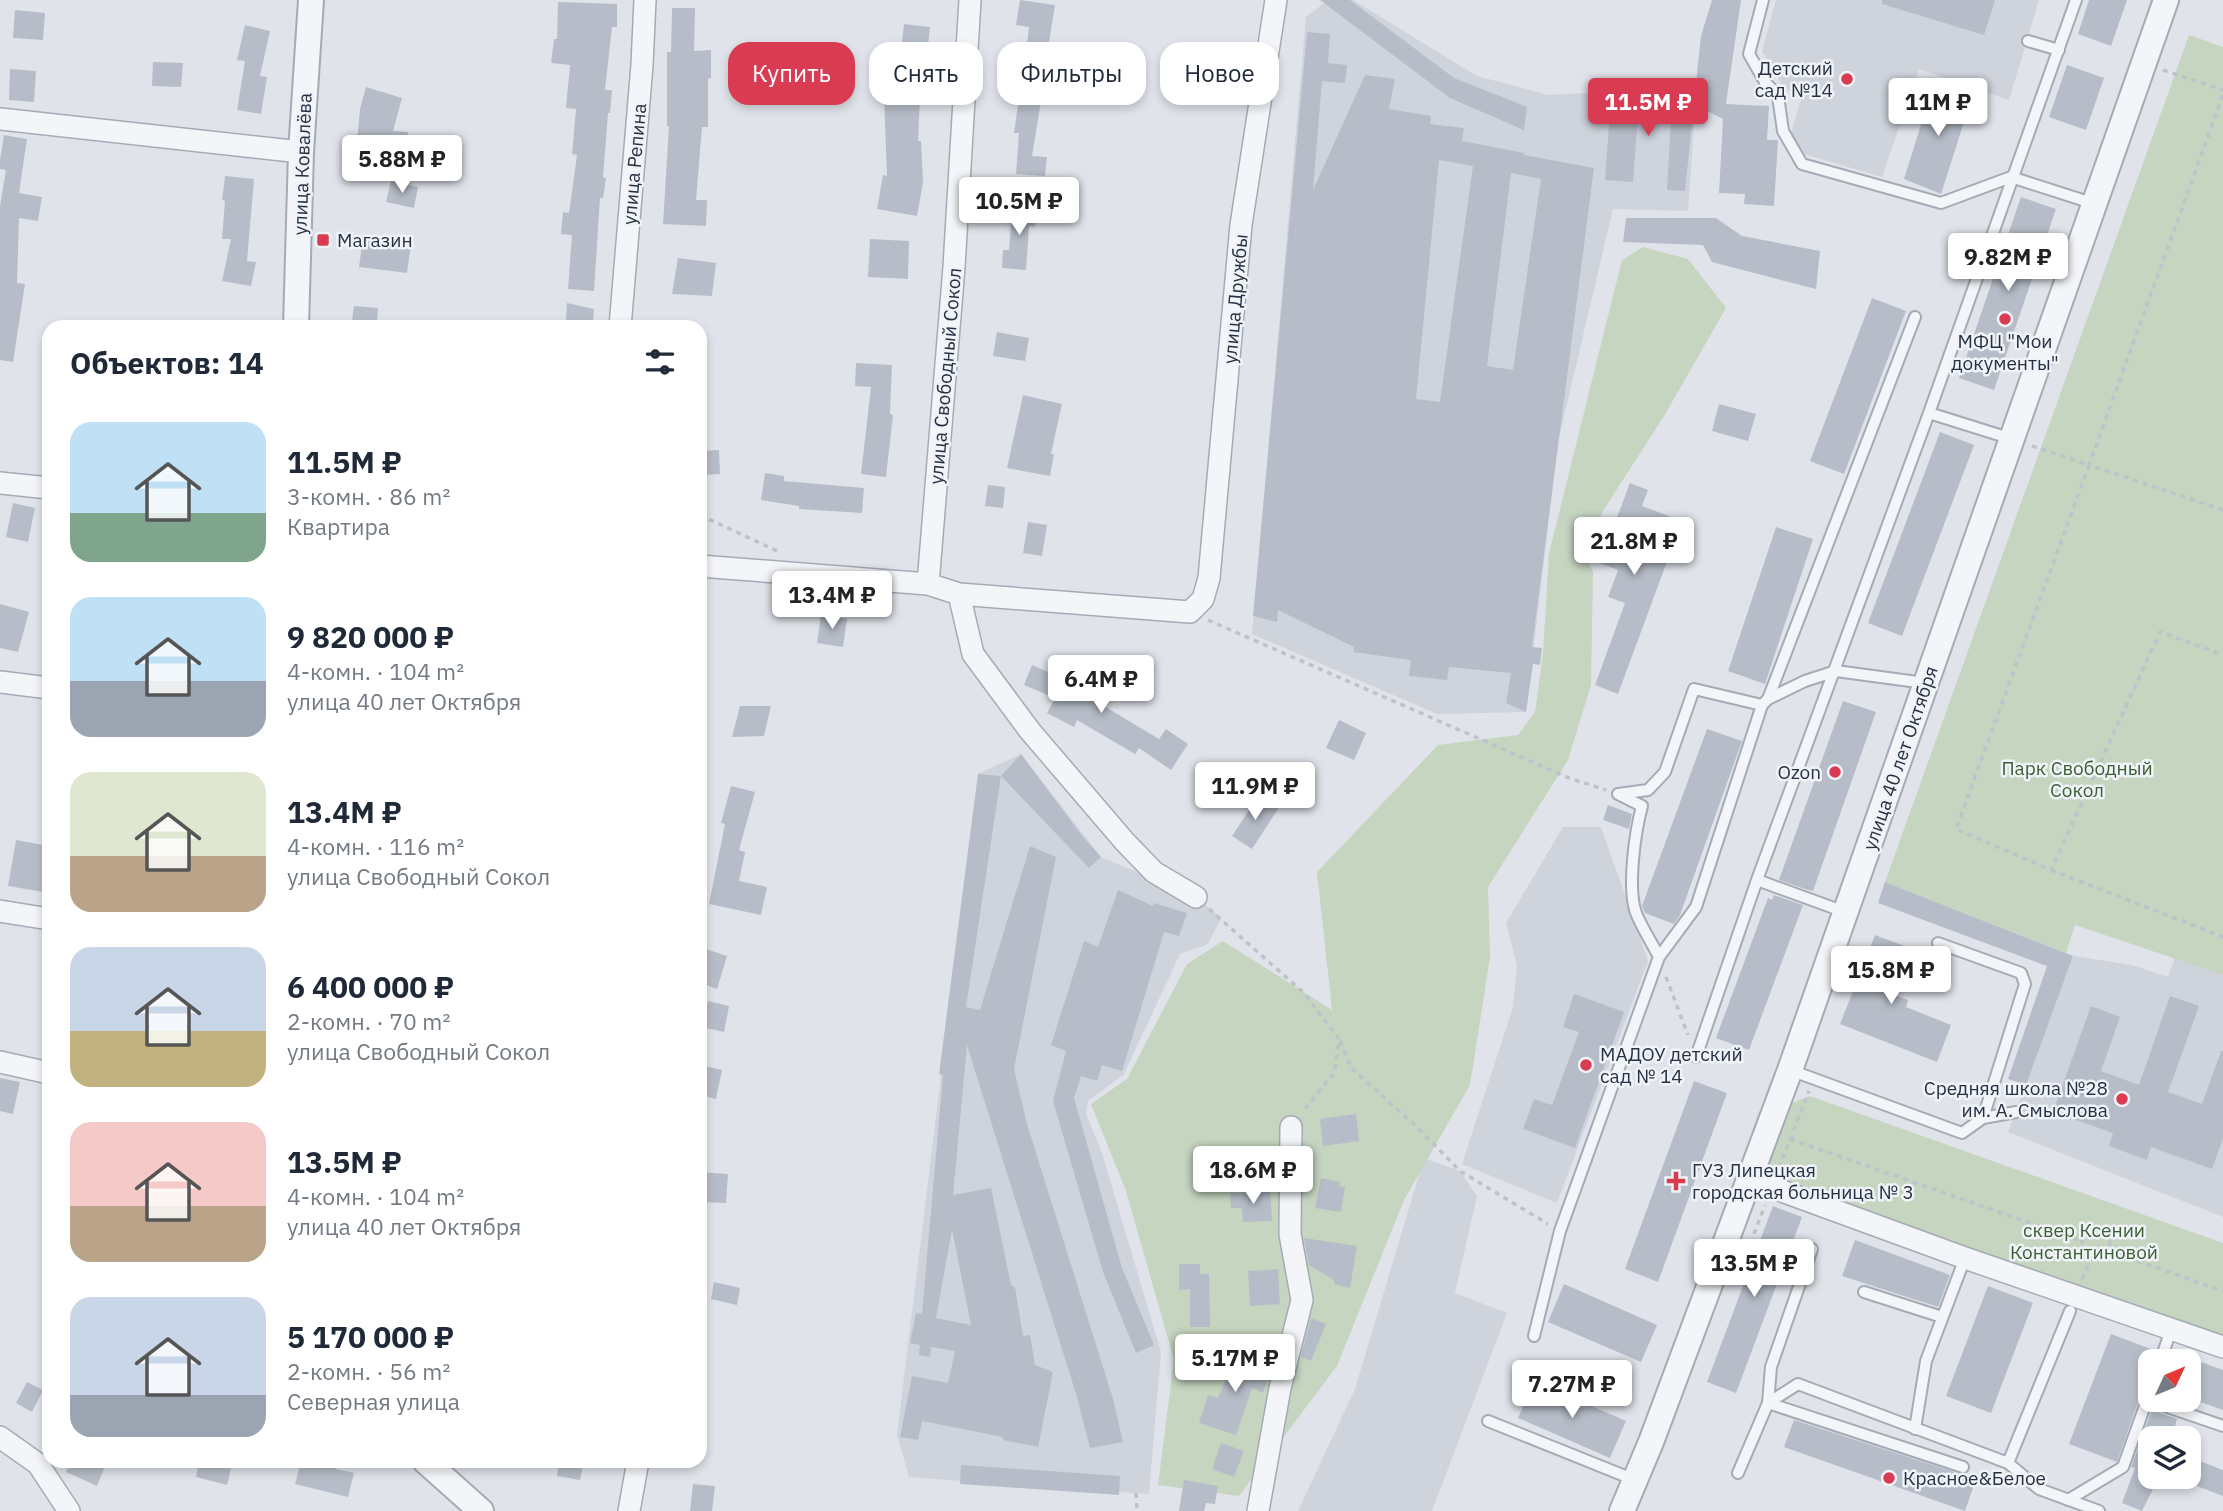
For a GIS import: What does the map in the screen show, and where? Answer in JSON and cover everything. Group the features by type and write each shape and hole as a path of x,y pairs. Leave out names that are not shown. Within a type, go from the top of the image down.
{"street":[{"name":"улица Ковалёва","path":"296,320 300,152 311,0"},
{"name":"улица Репина","path":"621,320 645,0"},
{"name":"улица Свободный Сокол","path":"928,584 954,267 970,0"},
{"name":"улица Дружбы","path":"1196,606 1209,578 1241,225 1276,0"},
{"name":"улица 40 лет Октября","path":"1622,1511 1651,1442 1790,1070 2166,0"},
{"path":"0,119 300,152"},
{"path":"0,483 42,487"},
{"path":"707,567 928,584 959,594 1196,606"},
{"path":"959,594 973,654 1030,731 1154,872 1196,897"},
{"path":"0,682 42,687"},
{"path":"0,911 42,918"},
{"path":"0,1062 42,1071"},
{"path":"1258,1511 1280,1388 1302,1300 1290,1234 1290,1127"},
{"path":"1749,1179 2223,1348"},
{"path":"0,1437 38,1464 69,1511"},
{"path":"433,1468 481,1511"},
{"path":"629,1511 637,1468"}],"lane":[{"path":"1763,0 1749,54 1765,82 1778,96 1783,131 1802,164 1941,203 2011,177 2095,204"},
{"path":"1696,1057 1756,880 1836,671 2076,0"},
{"path":"2028,41 2059,50"},
{"path":"1534,1336 1560,1231 1659,957 1696,907 1765,702 1915,317"},
{"path":"1929,413 2012,439"},
{"path":"1618,794 1648,790 1665,772 1694,688 1765,702 1805,681 1836,671 1926,683"},
{"path":"1618,794 1642,806 1635,834 1635,911 1659,957"},
{"path":"1756,880 1845,912"},
{"path":"1938,943 2021,973 2025,984 1983,1118"},
{"path":"1790,1070 1962,1132 1983,1118 2016,1112"},
{"path":"1738,1473 1768,1403 1771,1367 1812,1249"},
{"path":"1915,1429 1926,1361 1965,1258"},
{"path":"1864,1292 1942,1317"},
{"path":"2008,1463 2070,1311"},
{"path":"2164,1349 2171,1330"},
{"path":"1768,1403 1798,1384 2008,1463 2039,1489 2099,1511"},
{"path":"1768,1403 1963,1467"},
{"path":"2068,1500 2123,1467 2143,1412"},
{"path":"2191,1412 2223,1426"},
{"path":"1488,1421 1634,1480"}],"path":[{"path":"2163,70 2223,93 1956,829 2051,870 2223,937"},
{"path":"2012,439 2223,510"},
{"path":"707,518 783,554"},
{"path":"1196,606 1569,778 1618,794"},
{"path":"2051,870 2160,632 2223,655"},
{"path":"1196,897 1304,993 1339,1039 1351,1068 1416,1126 1460,1171 1560,1231"},
{"path":"1659,957 1696,1057"},
{"path":"1290,1127 1335,1072 1339,1039"},
{"path":"1790,1139 2082,1241"},
{"path":"2090,1231 2103,1231 2109,1238 2109,1251 2101,1258 2091,1258 2084,1252 2082,1241 2090,1231"},
{"path":"2109,1251 2223,1291"},
{"path":"1136,1493 1137,1511"}],"shaded area":[{"path":"1328,0 1353,0 1477,76 1548,95 1604,92 1696,98 1688,211 1613,209 1558,442 1526,712 1437,714 1252,634 1306,17"},
{"name":"Детский сад №14","path":"1776,0 2039,0 2009,100 1919,69 1882,177 1804,154 1791,134 1802,95 1785,90 1762,51"},
{"path":"1021,754 1101,857 1196,897 1221,918 1208,944 1180,954 1124,1074 1088,1101 1086,1114 1102,1153 1161,1352 1149,1494 909,1477 897,1435 978,774"},
{"path":"1563,827 1601,827 1648,961 1557,1203 1462,1164 1513,1007 1517,965 1506,923"},
{"name":"Средняя школа №28 им. А. Смыслова","path":"2073,956 2132,965 2168,977 2175,958 2223,975 2223,1217 2008,1132"},
{"path":"1424,1158 1460,1171 1477,1196 1455,1293 1507,1313 1432,1511 1298,1511 1355,1389"}],"green space":[{"name":"Парк Свободный Сокол","path":"2189,35 2223,47 2223,975 2075,925 2066,953 1885,882"},
{"path":"1643,247 1688,259 1726,308 1664,416 1603,511 1583,553 1593,572 1591,685 1568,760 1488,887 1490,957 1470,1085 1404,1200 1337,1366 1239,1496 1158,1485 1174,1360 1126,1191 1091,1104 1127,1079 1187,964 1223,941 1332,1010 1317,872 1438,745 1518,735 1535,712 1543,653 1549,553 1622,260"},
{"name":"сквер Ксении Константиновой","path":"1810,1096 2223,1243 2223,1338 1781,1180 1769,1165 1792,1103"}],"building":[{"path":"1020,0 1055,5 1049,42 1027,42 1029,27 1016,25"},
{"path":"1320,0 1350,0 1454,78 1527,107 1524,130 1450,98"},
{"path":"1712,0 1741,0 1726,104 1769,106 1767,140 1778,140 1774,206 1744,204 1745,194 1719,193 1723,119 1688,101 1694,102 1701,36"},
{"path":"1882,0 1995,0 1984,35 1882,4"},
{"path":"2089,0 2127,0 2111,46 2078,34"},
{"path":"558,2 617,4 617,27 612,27 605,90 612,90 603,177 606,178 603,198 600,198 594,291 568,289 572,235 561,234 563,212 569,213 577,155 572,154 576,109 566,108 570,65 551,63 554,39 557,39"},
{"path":"672,8 695,8 694,51 711,50 708,127 702,127 696,200 707,200 706,226 663,224 669,126 667,52 671,52"},
{"path":"15,10 45,13 43,40 13,38"},
{"path":"904,24 930,27 928,42 902,42"},
{"path":"245,25 270,31 260,76 267,77 261,114 237,110 245,61 237,60"},
{"path":"1307,32 1330,34 1328,63 1347,65 1345,83 1322,81 1313,190 1365,75 1395,79 1389,109 1431,116 1430,124 1464,128 1462,141 1594,168 1532,647 1542,648 1540,665 1533,664 1526,712 1506,703 1511,673 1449,667 1447,680 1409,676 1411,660 1353,652 1354,647 1278,610 1277,622 1253,616","holes":["1439,160 1473,166 1440,402 1416,399","1511,173 1541,179 1513,370 1487,366"]},
{"path":"153,62 183,63 181,87 152,86"},
{"path":"2067,65 2104,78 2086,130 2049,117"},
{"path":"10,69 36,71 34,102 9,100"},
{"path":"1934,83 1972,97 1941,194 1904,179"},
{"path":"366,87 402,98 393,131 408,132 406,157 356,153 360,109"},
{"path":"1611,98 1694,104 1685,191 1667,190 1671,120 1638,117 1633,182 1605,180"},
{"path":"884,105 920,105 918,141 921,141 923,182 917,216 877,209 883,175 887,176"},
{"path":"1018,105 1040,105 1032,156 1047,157 1045,176 1016,174 1019,133 1014,133"},
{"path":"4,135 27,139 19,193 42,197 38,221 19,218 17,283 25,284 13,362 0,360 0,206 6,170 0,169 0,160"},
{"path":"225,176 254,179 247,261 256,262 251,286 222,281 231,239 222,239"},
{"path":"391,181 418,187 414,208 386,202"},
{"path":"2021,197 2056,209 1994,390 1959,378"},
{"path":"1013,204 1037,206 1035,227 1029,226 1026,270 1002,268 1003,250 1009,250"},
{"path":"1626,218 1716,218 1742,236 1820,251 1816,289 1712,262 1703,245 1623,242"},
{"path":"363,238 411,245 407,273 359,267"},
{"path":"870,239 909,241 908,279 868,277"},
{"path":"678,258 716,263 712,296 672,294"},
{"path":"1872,298 1906,311 1844,474 1810,461"},
{"path":"567,303 594,309 593,320 566,320"},
{"path":"354,306 378,308 377,320 352,320"},
{"path":"997,332 1029,338 1025,361 993,356"},
{"path":"856,363 892,365 890,414 893,415 886,477 861,474 871,387 855,386"},
{"path":"1023,395 1062,404 1051,454 1054,454 1050,476 1007,468"},
{"path":"1719,404 1756,414 1748,441 1712,431"},
{"path":"1940,432 1974,445 1902,636 1868,623"},
{"path":"719,450 720,474 707,475 707,451"},
{"path":"765,473 784,476 784,481 864,488 862,513 799,509 799,506 761,500"},
{"path":"1630,483 1648,490 1642,506 1682,521 1618,694 1595,685 1625,603 1608,597 1618,570 1600,563"},
{"path":"988,485 1005,487 1003,508 985,506"},
{"path":"13,503 35,508 28,542 6,537"},
{"path":"1028,522 1047,525 1042,556 1023,553"},
{"path":"1776,527 1813,539 1765,684 1728,671"},
{"path":"0,604 29,612 18,652 0,648"},
{"path":"821,615 847,619 843,647 817,643"},
{"path":"1032,665 1065,679 1072,666 1098,679 1089,697 1159,739 1166,729 1188,744 1171,770 1139,748 1135,754 1077,720 1074,727 1047,713 1055,698 1024,685"},
{"path":"1843,701 1876,712 1813,891 1779,880"},
{"path":"740,706 771,706 764,736 732,737"},
{"path":"1339,720 1366,733 1354,760 1326,748"},
{"path":"1707,729 1742,741 1680,915 1674,924 1645,913 1642,906"},
{"path":"1021,754 1101,857 1089,868 1001,776"},
{"path":"978,774 1001,776 966,1007 980,1010 1030,846 1056,857 1014,1069 1027,1124 1113,1399 1123,1442 1090,1448 1077,1397 967,1045 953,1195 991,1188 1011,1285 1015,1287 1023,1336 1030,1335 1035,1365 1053,1372 1038,1447 1003,1440 1003,1437 922,1421 918,1440 900,1437 912,1376 948,1383 955,1351 931,1347 930,1357 919,1355 920,1345 910,1343 916,1313 922,1314 943,1075 939,1074","holes":["952,1229 971,1325 936,1318"]},
{"path":"731,786 755,792 739,850 745,852 739,881 767,887 761,915 709,904 725,824 721,823"},
{"path":"1258,796 1278,809 1252,849 1232,836"},
{"path":"1608,805 1632,814 1629,829 1603,820"},
{"path":"16,840 42,845 42,892 8,886"},
{"path":"1885,882 2073,956 2026,1085 2008,1079 2047,966 1878,903"},
{"path":"1118,890 1153,906 1154,903 1187,913 1179,936 1164,932 1122,1071 1102,1065 1097,1081 1081,1076 1074,1098 1122,1268 1154,1345 1136,1353 1103,1272 1053,1101 1066,1051 1051,1045 1084,941 1098,947"},
{"path":"1774,895 1803,905 1749,1050 1716,1038 1768,898 1772,900"},
{"path":"1875,935 1907,947 1889,993 1908,1000 1906,1007 1951,1025 1937,1062 1840,1024"},
{"path":"707,949 727,956 717,989 707,985"},
{"name":"МАДОУ детский сад № 14","path":"1574,994 1624,1012 1575,1148 1523,1129 1534,1099 1552,1105 1579,1032 1563,1027"},
{"path":"2170,996 2199,1006 2168,1092 2202,1104 2223,1051 2223,1138 2212,1169 2151,1147 2147,1160 2109,1146 2113,1133 2053,1112 2091,1006 2120,1017 2101,1071 2139,1085"},
{"path":"708,1001 729,1006 724,1032 707,1028"},
{"path":"707,1067 722,1070 716,1099 707,1097"},
{"path":"0,1078 20,1082 13,1114 0,1111"},
{"name":"ГУЗ Липецкая городская больница № 3","path":"1694,1081 1727,1093 1658,1282 1625,1269"},
{"path":"1356,1114 1359,1141 1323,1146 1320,1119"},
{"path":"707,1172 728,1174 726,1203 707,1202"},
{"path":"1321,1178 1340,1182 1339,1186 1345,1187 1341,1212 1315,1208"},
{"path":"1270,1191 1272,1221 1243,1222 1242,1208 1231,1208 1230,1193"},
{"path":"1773,1206 1802,1217 1736,1393 1707,1382"},
{"path":"1304,1238 1357,1246 1350,1288 1334,1284 1334,1280 1309,1265"},
{"path":"1855,1240 1950,1275 1938,1307 1842,1276"},
{"path":"1179,1264 1200,1264 1200,1274 1209,1274 1210,1327 1190,1327 1190,1289 1179,1290"},
{"path":"1278,1269 1280,1304 1250,1306 1248,1271"},
{"path":"714,1282 740,1288 737,1305 711,1299"},
{"path":"1564,1284 1657,1325 1641,1362 1548,1322"},
{"path":"1988,1286 2033,1303 1991,1413 1946,1396"},
{"path":"1311,1318 1326,1324 1311,1361 1301,1357"},
{"path":"2111,1334 2151,1349 2138,1349 2138,1402 2117,1462 2069,1444"},
{"path":"1238,1352 1272,1367 1263,1393 1252,1388 1236,1435 1199,1423 1208,1395 1218,1398"},
{"path":"2202,1362 2223,1370 2223,1410 2202,1403"},
{"path":"1534,1381 1626,1421 1610,1458 1518,1418"},
{"path":"27,1382 42,1390 32,1412 16,1403"},
{"path":"2151,1412 2177,1419 2175,1426 2146,1426"},
{"path":"1794,1420 1976,1479 1965,1511 1784,1447"},
{"path":"1221,1443 1244,1451 1234,1477 1212,1469"},
{"path":"2138,1448 2138,1489 2153,1489 2142,1511 2122,1503 2135,1468 2131,1467"},
{"path":"2201,1462 2223,1470 2223,1496 2201,1488"},
{"path":"961,1465 1120,1476 1119,1495 960,1484"},
{"path":"68,1468 104,1468 97,1486 66,1472"},
{"path":"198,1468 231,1468 227,1485 196,1477"},
{"path":"299,1468 336,1468 354,1473 348,1497 295,1484"},
{"path":"558,1468 583,1468 580,1480 557,1476"},
{"path":"1184,1480 1218,1486 1215,1504 1206,1503 1204,1511 1179,1511"},
{"path":"693,1484 715,1486 712,1511 690,1511"}],"place":[{"name":"Детский сад №14","path":"1847,79"},
{"name":"Магазин","path":"323,240"},
{"name":"МФЦ \"Мои документы\"","path":"2005,319"},
{"name":"Ozon","path":"1835,772"},
{"name":"МАДОУ детский сад № 14","path":"1586,1065"},
{"name":"Средняя школа №28 им. А. Смыслова","path":"2122,1099"},
{"name":"ГУЗ Липецкая городская больница № 3","path":"1676,1181"},
{"name":"Красное&Белое","path":"1889,1478"}]}
